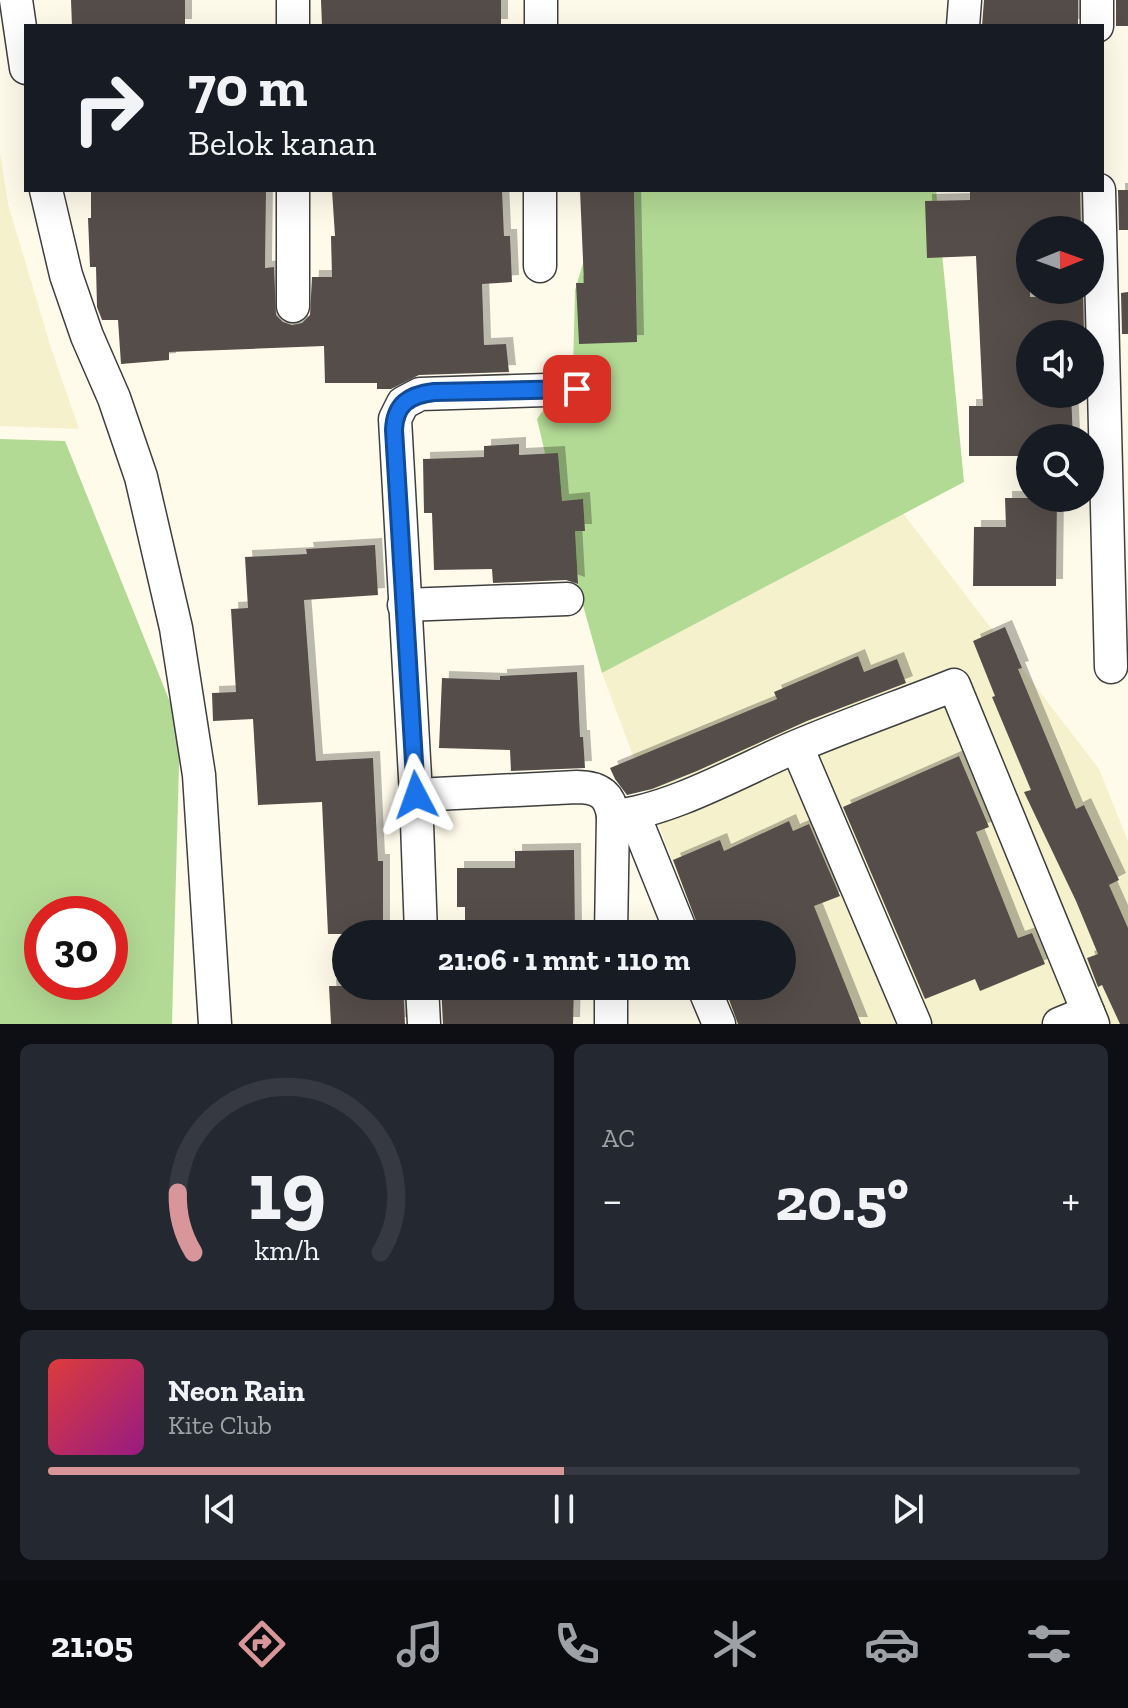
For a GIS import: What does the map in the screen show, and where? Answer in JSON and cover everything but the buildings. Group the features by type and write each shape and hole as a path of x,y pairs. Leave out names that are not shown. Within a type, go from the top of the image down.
{"street":[{"path":"16,0 24,54"},
{"path":"293,0 293,24"},
{"path":"541,0 541,24"},
{"path":"963,24 965,0"},
{"path":"1097,0 1097,24"},
{"path":"46,192 66,275 141,477 176,628 199,775 215,1024"},
{"path":"293,192 293,306"},
{"path":"540,192 540,266"},
{"path":"1099,192 1111,667"},
{"path":"420,920 395,419 403,403 420,394 577,389"},
{"path":"404,605 567,599"},
{"path":"623,816 709,786 797,747 954,685 1080,1020"},
{"path":"797,747 915,1024"},
{"path":"416,795 591,787 607,798 623,816 675,920"},
{"path":"612,920 623,816"},
{"path":"423,1000 424,1024"},
{"path":"611,1000 611,1024"},
{"path":"709,1000 719,1024"}],"shaded area":[{"path":"0,153 8,204 79,429 0,426"},
{"path":"902,512 1099,769 1128,841 1128,1024 734,1024 725,1000 796,1000 796,920 695,920 602,673"}],"green space":[{"path":"604,192 936,192 964,482 602,673 570,559 537,419 573,369 575,290"},
{"path":"0,439 65,441 180,727 172,1024 0,1024"}],"route":[{"path":"416,795 394,430 398,411 412,397 434,392 577,389"}]}
